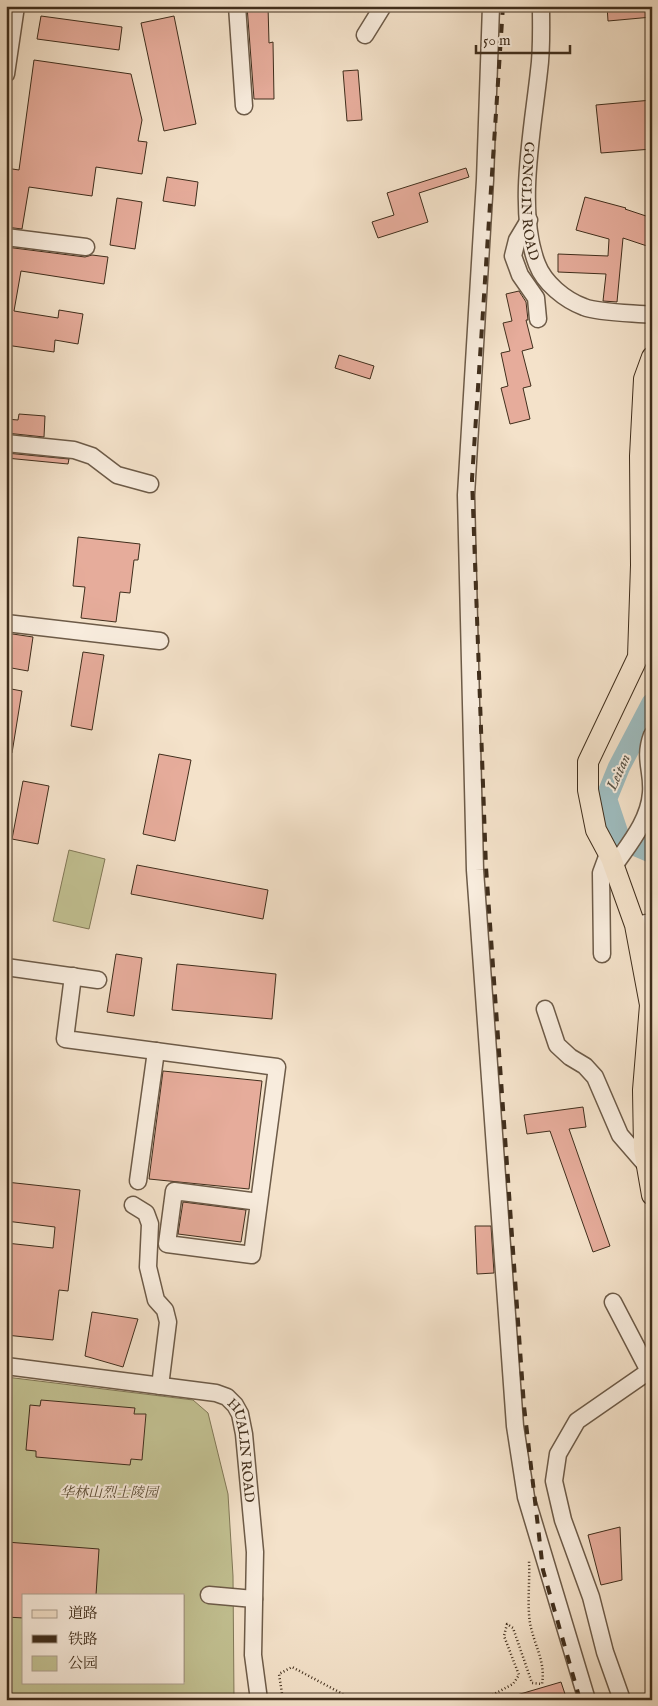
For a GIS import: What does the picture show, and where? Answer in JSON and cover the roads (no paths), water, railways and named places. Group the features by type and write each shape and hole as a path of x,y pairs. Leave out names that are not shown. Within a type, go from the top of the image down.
{"main road":[{"path":"652,357 640,456 646,543 638,657 588,762 588,790 596,830 620,851 643,923 650,1005 648,1075 643,1139 652,1195"}],"street":[{"path":"6,74 16,6"},
{"path":"237,6 244,106"},
{"path":"364,35 382,6"},
{"path":"491,6 485,180 466,496 475,870 515,1426 526,1497 587,1700"},
{"name":"GONGLIN ROAD","path":"541,6 540,69 527,178 529,220 532,246 537,265 548,282 564,296 584,308 652,315"},
{"path":"529,220 517,240 513,256 520,275 536,298 538,319"},
{"path":"6,237 86,247"},
{"path":"6,442 74,450 92,456 117,475 150,484"},
{"path":"6,623 160,641"},
{"path":"602,954 601,873 642,824 651,793 646,749 652,735"},
{"path":"6,967 98,980"},
{"path":"73,976 65,1039 277,1067 252,1255 167,1244 174,1191 259,1202"},
{"path":"545,1010 557,1045 570,1058 585,1066 595,1077 620,1135 646,1165"},
{"path":"138,1181 156,1051"},
{"path":"133,1206 146,1213 150,1224 148,1267 156,1300 165,1310 168,1322 160,1386"},
{"path":"613,1302 650,1370 577,1421 558,1454 554,1481 564,1520 591,1597 605,1652 622,1700"},
{"name":"HUALIN ROAD","path":"6,1366 216,1393 227,1397 240,1414 255,1552 253,1655 259,1700"},
{"path":"209,1595 254,1599"}],"waterway":[{"name":"Leitan","path":"652,704 619,767 606,799 619,838 652,852"}],"railway":[{"path":"503,6 472,479 486,867 524,1406 543,1570 580,1700"}],"park label":[{"name":"华林山烈士陵园","path":"109,1492"}]}
